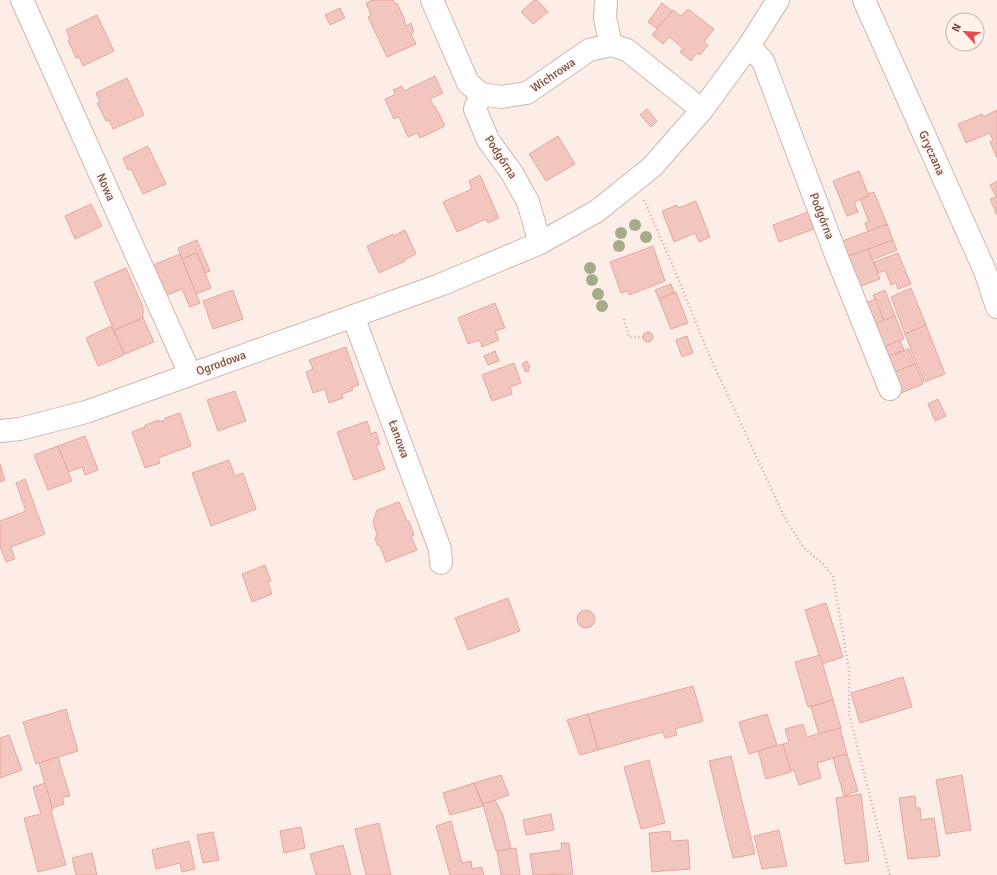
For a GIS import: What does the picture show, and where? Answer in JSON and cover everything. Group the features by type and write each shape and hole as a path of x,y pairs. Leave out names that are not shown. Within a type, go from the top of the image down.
{"street":[{"name":"Nowa","path":"22,0 190,374"},
{"path":"432,0 468,83 481,94"},
{"path":"606,0 605,18 611,46"},
{"path":"540,243 597,211 652,167 702,110 748,46 778,0"},
{"name":"Gryczana","path":"864,0 985,271 997,307"},
{"name":"Wichrowa","path":"481,94 501,97 527,93 589,50 611,46 627,50 702,110"},
{"name":"Podgórna","path":"748,46 763,61 890,389"},
{"name":"Podgórna","path":"481,94 475,109 488,140 512,173 528,202 540,243"},
{"name":"Ogrodowa","path":"0,431 20,429 86,412 440,285 540,243"},
{"name":"Łanowa","path":"353,316 440,550 441,563"}],"path":[{"path":"635,181 670,259 710,357 784,516 803,547 823,564 833,576 849,670 849,714 890,875"},
{"path":"624,319 629,337 643,337"}],"building":[{"path":"373,0 393,0 395,4 397,3 405,20 406,26 411,23 414,32 411,34 416,44 387,57 368,17 371,15 366,3"},
{"path":"534,0 537,0 548,12 533,24 521,12"},
{"path":"662,3 672,11 657,29 648,22"},
{"path":"340,8 345,18 330,25 325,15"},
{"path":"688,9 714,29 704,42 708,45 700,55 697,53 691,61 680,52 683,48 669,37 663,44 652,35 673,10 681,16"},
{"path":"97,15 114,51 83,66 79,57 76,58 68,40 70,39 66,30"},
{"path":"435,76 443,93 430,99 445,126 420,138 417,133 408,137 399,117 394,119 385,99 396,94 393,90 402,86 404,91"},
{"path":"127,78 144,115 113,129 109,120 106,121 97,103 100,102 96,93"},
{"path":"647,109 657,121 651,127 640,115"},
{"path":"997,110 997,158 990,142 993,140 990,133 966,143 958,124 982,114 983,117"},
{"path":"558,136 575,164 546,181 529,154"},
{"path":"148,146 166,184 143,194 131,169 128,170 123,158"},
{"path":"859,171 869,196 854,202 858,212 847,216 833,181"},
{"path":"480,175 499,218 488,223 486,219 457,232 443,202 472,189 469,181"},
{"path":"997,181 997,215 990,199 996,197 990,185"},
{"path":"874,192 887,224 868,232 865,223 869,222 860,199 869,196 868,194"},
{"path":"696,201 710,237 699,242 695,233 674,242 662,211 677,205 678,208"},
{"path":"91,204 102,226 75,239 65,216"},
{"path":"808,212 814,229 779,242 773,225"},
{"path":"887,224 893,240 847,257 840,242"},
{"path":"405,230 416,254 404,260 405,261 379,273 367,246"},
{"path":"197,240 210,271 205,273 197,253 182,259 178,248"},
{"path":"893,240 897,250 872,260 868,249"},
{"path":"653,246 665,281 629,295 628,291 621,293 610,262"},
{"path":"868,249 880,279 858,287 847,257"},
{"path":"197,253 211,288 196,294 182,259"},
{"path":"898,253 911,284 898,289 896,283 891,285 885,270 879,273 874,262"},
{"path":"180,254 200,303 190,307 182,289 165,296 153,265"},
{"path":"126,268 143,307 143,318 114,330 94,282"},
{"path":"671,284 674,293 659,299 655,290"},
{"path":"911,288 926,325 905,334 891,297"},
{"path":"233,290 243,319 213,329 203,301"},
{"path":"885,290 895,316 884,321 873,295"},
{"path":"676,292 688,323 671,329 659,299"},
{"path":"876,299 884,321 871,325 863,304"},
{"path":"495,303 505,328 495,331 499,340 482,347 479,340 468,344 458,318"},
{"path":"895,316 904,339 884,347 871,325"},
{"path":"143,318 154,342 125,354 114,330"},
{"path":"926,325 945,374 924,382 905,334"},
{"path":"111,326 124,355 98,366 86,338"},
{"path":"646,332 650,332 652,333 652,341 646,342 643,339 643,335"},
{"path":"687,336 693,353 682,357 676,340"},
{"path":"900,340 904,350 888,356 884,347"},
{"path":"346,347 359,385 352,387 353,390 342,394 343,398 329,403 325,389 313,393 306,372 313,369 309,360"},
{"path":"909,349 915,364 893,373 887,358"},
{"path":"495,351 499,361 488,365 484,356"},
{"path":"527,361 530,367 528,368 529,371 525,372 522,364"},
{"path":"514,363 521,383 510,387 512,394 492,401 482,375"},
{"path":"915,364 923,384 901,393 893,373"},
{"path":"235,391 246,421 218,431 207,400"},
{"path":"938,399 946,416 935,421 928,404"},
{"path":"180,413 191,446 158,458 160,463 145,468 132,432 145,427 145,425 159,420 159,422 165,420 165,418"},
{"path":"367,421 371,434 376,432 380,444 376,445 385,469 354,480 337,432"},
{"path":"85,436 98,470 85,475 82,467 68,472 58,446"},
{"path":"58,446 72,481 48,490 34,455"},
{"path":"229,460 235,476 243,473 256,509 211,526 192,473"},
{"path":"0,464 5,480 0,482"},
{"path":"25,479 45,534 11,547 15,559 6,562 0,546 0,521 26,511 16,483"},
{"path":"399,502 407,521 409,521 414,535 411,536 417,550 386,562 380,546 377,545 375,538 377,535 373,522 377,510"},
{"path":"265,565 271,581 268,582 272,594 252,602 242,574"},
{"path":"508,598 520,631 468,650 455,618"},
{"path":"826,603 843,657 822,664 805,610"},
{"path":"586,610 592,613 595,619 592,625 586,628 580,625 577,619 580,613"},
{"path":"820,655 833,700 808,707 795,662"},
{"path":"903,677 912,707 860,723 851,693"},
{"path":"693,686 703,721 675,729 677,735 665,738 663,732 598,750 588,714"},
{"path":"833,700 841,728 819,734 811,707"},
{"path":"66,709 78,751 36,764 23,722"},
{"path":"588,714 598,750 580,755 567,720"},
{"path":"767,714 777,745 749,754 739,722"},
{"path":"803,724 807,737 840,728 847,754 817,763 821,778 799,785 794,770 790,771 783,744 789,742 785,729"},
{"path":"9,735 22,770 0,778 0,738"},
{"path":"783,744 791,772 766,779 758,751"},
{"path":"847,754 858,791 844,796 833,758"},
{"path":"731,756 755,854 733,858 709,761"},
{"path":"58,757 70,796 62,797 64,804 52,808 39,763"},
{"path":"649,760 665,823 641,829 624,767"},
{"path":"501,775 509,795 483,804 474,783"},
{"path":"962,775 971,830 946,834 936,780"},
{"path":"45,783 66,865 38,872 24,818 41,814 33,787"},
{"path":"474,783 483,806 450,815 443,793"},
{"path":"861,794 869,861 845,864 836,798"},
{"path":"915,796 916,808 920,808 921,820 934,818 940,856 908,859 899,798"},
{"path":"495,800 503,815 511,849 496,851 483,804"},
{"path":"551,814 554,830 526,835 523,820"},
{"path":"451,821 462,863 471,861 472,869 482,867 484,875 450,875 436,826"},
{"path":"379,823 391,875 366,875 355,829"},
{"path":"301,827 305,848 284,853 280,831"},
{"path":"779,830 787,866 762,869 754,836"},
{"path":"670,831 671,841 688,840 690,869 652,872 649,833"},
{"path":"213,832 219,860 203,863 197,835"},
{"path":"189,841 195,869 182,872 180,863 156,869 152,850"},
{"path":"561,843 569,843 573,874 533,875 530,854 562,850"},
{"path":"343,845 351,875 316,875 310,854"},
{"path":"516,848 520,875 501,875 497,851"},
{"path":"92,853 97,875 76,875 72,858"}]}
